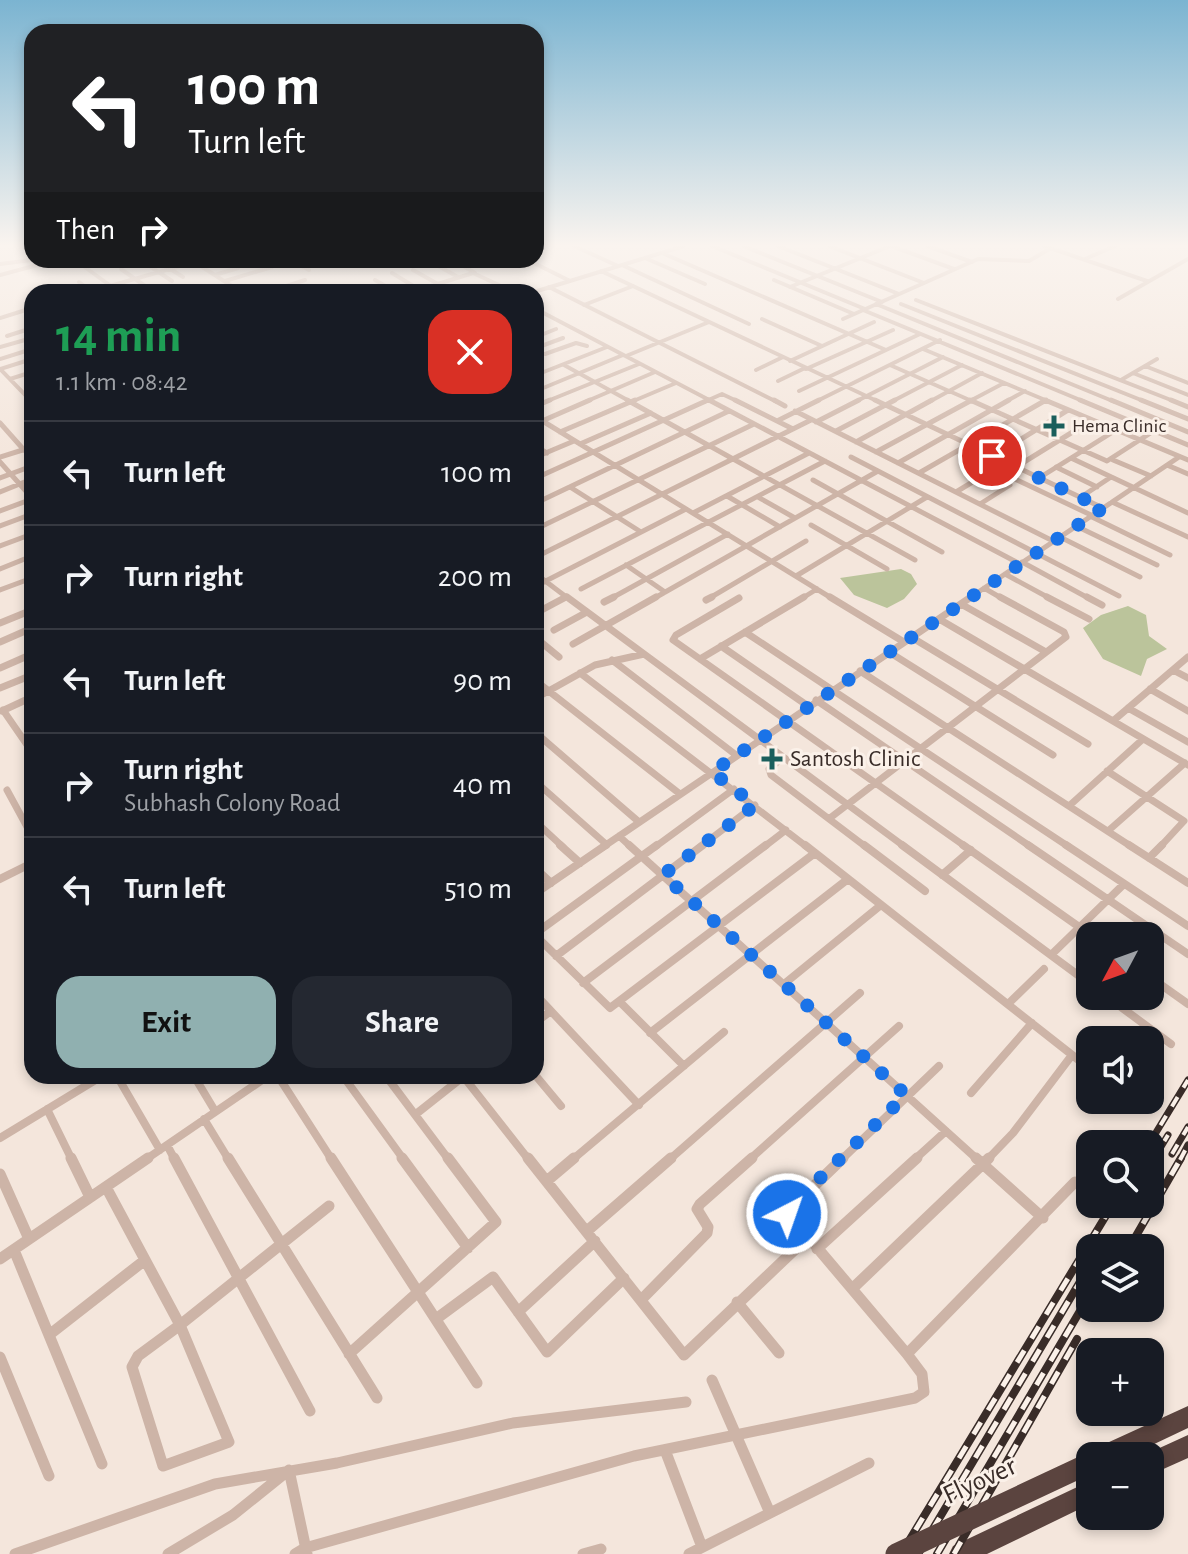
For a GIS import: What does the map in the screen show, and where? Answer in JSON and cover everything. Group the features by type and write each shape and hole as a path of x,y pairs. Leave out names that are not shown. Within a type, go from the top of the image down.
{"highway":[{"path":"1134,1442 1188,1417"},
{"path":"1164,1457 1188,1446"},
{"name":"Flyover","path":"896,1554 1076,1470"},
{"path":"961,1554 1076,1499"}],"street":[{"path":"554,319 1102,605"},
{"path":"611,319 785,406"},
{"path":"702,319 1103,508"},
{"path":"737,319 749,324"},
{"path":"762,319 822,346"},
{"path":"812,319 886,350"},
{"path":"884,319 1188,445"},
{"path":"914,319 1188,432"},
{"path":"938,319 1188,419"},
{"path":"964,319 1188,407"},
{"path":"544,388 709,322"},
{"path":"790,361 874,322"},
{"path":"777,421 976,323"},
{"path":"544,334 556,329"},
{"path":"778,381 893,330"},
{"path":"0,331 15,343"},
{"path":"7,336 24,331"},
{"path":"799,391 920,334"},
{"path":"544,346 563,338"},
{"path":"0,347 24,340"},
{"path":"545,354 576,343 587,346"},
{"path":"544,372 607,347"},
{"path":"923,349 1188,460"},
{"path":"0,359 24,352"},
{"path":"876,452 1056,355"},
{"path":"756,370 783,357"},
{"path":"544,553 943,357"},
{"path":"1084,401 1157,359"},
{"path":"24,362 0,369 24,394"},
{"path":"544,403 639,364"},
{"path":"564,365 915,560"},
{"path":"890,365 1107,461 1113,460 1166,423"},
{"path":"836,431 962,365"},
{"path":"1145,366 1188,383"},
{"path":"544,417 655,372"},
{"path":"856,442 982,373"},
{"path":"1133,373 1188,395"},
{"path":"10,379 24,375"},
{"path":"560,432 676,383"},
{"path":"898,463 1025,391"},
{"path":"544,474 724,394 793,429"},
{"path":"919,473 1046,400"},
{"path":"984,462 1068,410"},
{"path":"544,499 729,411"},
{"path":"795,411 980,504 1140,577"},
{"path":"544,454 651,413"},
{"path":"1016,467 1092,420"},
{"path":"544,422 817,589 998,689 1088,744"},
{"path":"544,525 754,424"},
{"path":"1,425 24,450 0,460 24,490"},
{"path":"1039,478 1116,430"},
{"path":"693,513 809,453"},
{"path":"851,457 1119,596"},
{"path":"544,888 816,700 1179,457"},
{"path":"1071,458 1188,513"},
{"path":"1113,460 1151,476"},
{"path":"581,589 825,461"},
{"path":"1167,465 1188,474"},
{"path":"1056,467 1097,487"},
{"path":"0,478 24,469"},
{"path":"956,492 995,470 1170,555"},
{"path":"573,644 878,471"},
{"path":"1081,497 1111,477"},
{"path":"813,480 942,552"},
{"path":"0,492 24,482"},
{"path":"980,504 1010,485"},
{"path":"570,487 641,532"},
{"path":"727,496 780,527"},
{"path":"758,497 795,518"},
{"path":"796,576 927,497"},
{"path":"0,511 24,502"},
{"path":"1112,502 1188,537"},
{"path":"686,509 545,581 1076,974"},
{"path":"0,526 24,517"},
{"path":"811,525 887,569"},
{"path":"1076,526 1157,565"},
{"path":"604,602 728,534"},
{"path":"0,546 24,537"},
{"path":"706,600 806,541"},
{"path":"0,569 24,559"},
{"path":"626,565 665,592"},
{"path":"1005,574 1089,619"},
{"path":"0,590 24,581"},
{"path":"830,818 1066,634 984,588"},
{"path":"700,659 817,589"},
{"path":"544,609 566,597"},
{"path":"739,598 674,638 786,721 877,782 1076,925"},
{"path":"961,604 1046,652"},
{"path":"554,630 587,612"},
{"path":"0,623 24,613"},
{"path":"939,619 1186,764 1108,831"},
{"path":"0,642 24,632"},
{"path":"745,632 1188,926"},
{"path":"544,645 559,657"},
{"path":"721,646 808,706"},
{"path":"889,652 1053,755"},
{"path":"544,693 580,673 612,660 644,654"},
{"path":"1113,721 1188,657"},
{"path":"0,668 24,658"},
{"path":"612,660 736,755"},
{"path":"1173,670 1188,678"},
{"path":"860,671 1188,883"},
{"path":"580,673 755,805 1076,1058"},
{"path":"0,688 24,678"},
{"path":"544,688 680,794"},
{"path":"1150,689 1188,711"},
{"path":"816,700 1188,954"},
{"path":"24,701 2,711 24,741"},
{"path":"1128,708 1188,742"},
{"path":"1069,806 1143,739"},
{"path":"544,740 639,822"},
{"path":"783,757 769,773 925,891"},
{"path":"1107,771 1184,821 1149,858"},
{"path":"544,789 607,845"},
{"path":"544,928 734,789"},
{"path":"7,790 24,821"},
{"path":"556,956 755,805"},
{"path":"544,829 580,863"},
{"path":"583,983 786,830"},
{"path":"619,836 1043,1218"},
{"path":"942,875 971,850"},
{"path":"544,943 608,1008 815,853"},
{"path":"0,879 24,867"},
{"path":"544,876 551,883"},
{"path":"650,1033 848,879"},
{"path":"1084,922 1124,884"},
{"path":"784,984 881,905"},
{"path":"1051,955 1076,930"},
{"path":"1008,1004 1044,969"},
{"path":"1164,987 1188,1004"},
{"path":"587,1231 860,993"},
{"path":"620,1002 684,1066"},
{"path":"544,1004 639,1105"},
{"path":"1125,1010 1171,1044"},
{"path":"544,1016 551,1011"},
{"path":"971,1093 1032,1023"},
{"path":"641,1300 707,1233 708,1227 697,1209 700,1204 866,1059 899,1026"},
{"path":"548,1180 724,1032"},
{"path":"852,1289 1013,1133 1072,1055"},
{"path":"289,1470 302,1552 502,1491 665,1450 915,1398 924,1392 924,1382 907,1354 787,1214 788,1209 939,1066"},
{"path":"0,1138 89,1084"},
{"path":"122,1084 163,1147 310,1411"},
{"path":"199,1084 215,1111"},
{"path":"0,1259 256,1084"},
{"path":"283,1084 477,1383"},
{"path":"349,1084 468,1248"},
{"path":"349,1354 417,1290 493,1227 495,1218 392,1084"},
{"path":"416,1114 454,1084"},
{"path":"470,1084 684,1355 807,1238"},
{"path":"543,1084 561,1106"},
{"path":"47,1109 90,1197"},
{"path":"204,1119 377,1398"},
{"path":"817,1249 946,1131"},
{"path":"0,1174 29,1239"},
{"path":"907,1354 1075,1182"},
{"path":"106,1187 179,1323 229,1442 163,1466 132,1367 138,1356 179,1323 238,1281 329,1206"},
{"path":"518,1312 595,1241"},
{"path":"14,1250 102,1464"},
{"path":"49,1335 145,1260"},
{"path":"436,1319 490,1277 496,1280 543,1349 551,1350 624,1278"},
{"path":"737,1302 779,1353"},
{"path":"0,1357 49,1476"},
{"path":"712,1380 770,1513"},
{"path":"15,1554 215,1484 337,1463 513,1423 686,1402"},
{"path":"665,1450 702,1547"},
{"path":"689,1554 869,1463"},
{"path":"168,1554 233,1515 289,1470"},
{"path":"583,1554 601,1549"}],"green space":[{"path":"901,569 911,574 917,584 904,599 887,608 854,595 840,578"},
{"path":"1128,606 1146,615 1149,636 1167,649 1147,659 1141,676 1103,659 1083,628 1101,615"}],"railway":[{"path":"1158,1130 1188,1080"},
{"path":"1172,1154 1188,1127"},
{"path":"1164,1142 1168,1135"},
{"path":"1180,1160 1188,1145"},
{"path":"1137,1234 1181,1158"},
{"path":"901,1554 1105,1218"},
{"path":"918,1554 1076,1289"},
{"path":"937,1554 1076,1318"},
{"path":"954,1554 1076,1341"}],"place":[{"name":"Hema Clinic","path":"1054,426"},
{"name":"Santosh Clinic","path":"772,759"}],"route":[{"path":"787,1214 788,1209 906,1095 663,875 755,805 712,772 1103,508 992,456"}]}
